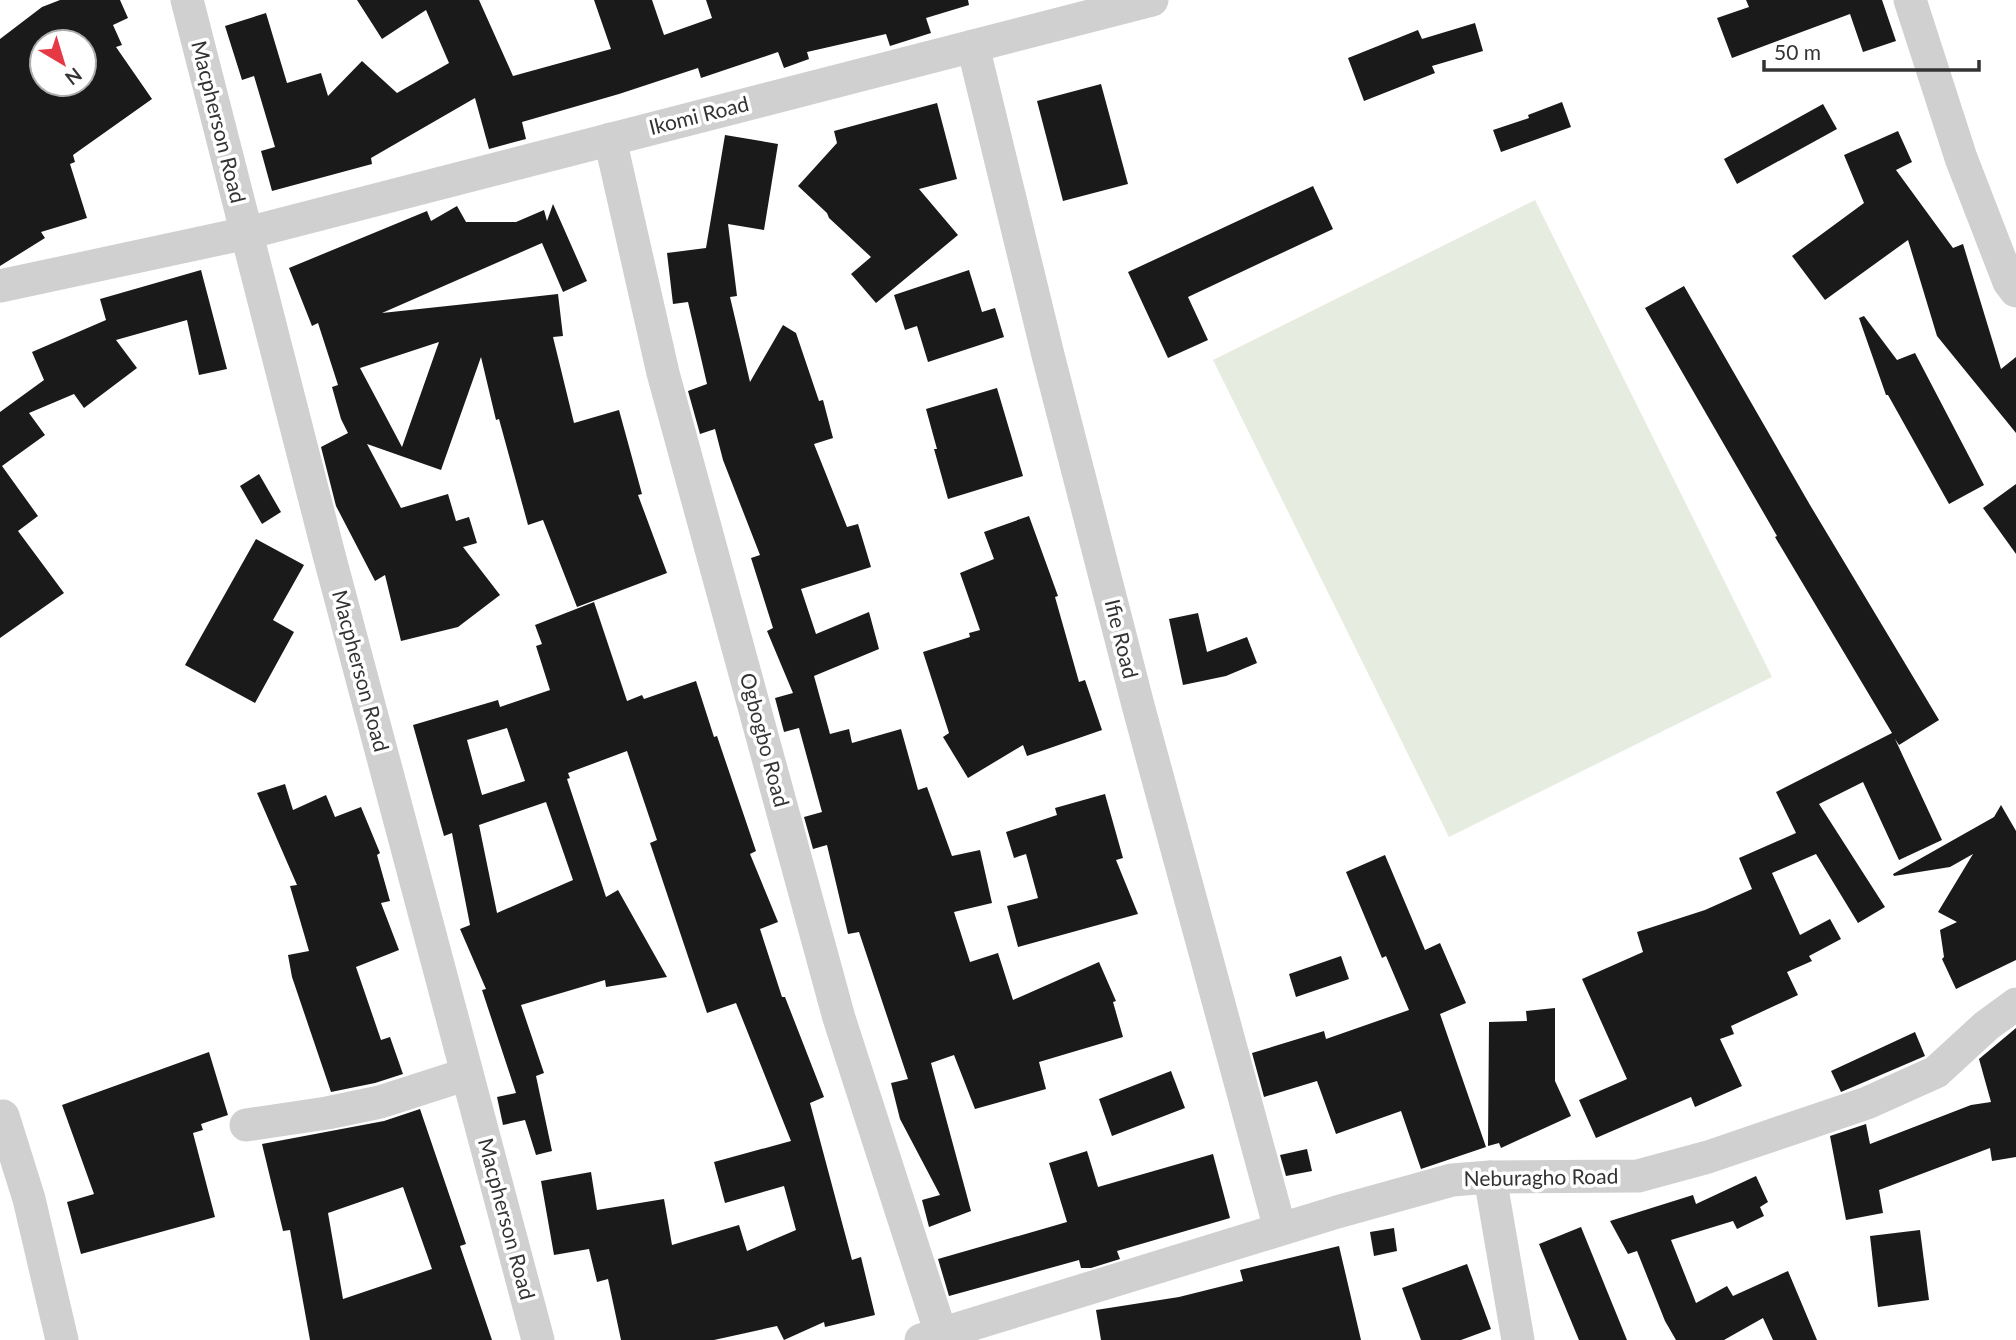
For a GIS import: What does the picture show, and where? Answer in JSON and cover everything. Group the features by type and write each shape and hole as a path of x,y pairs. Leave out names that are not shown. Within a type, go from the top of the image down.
{"street":[{"name":"Macpherson Road","path":"187,0 328,551 538,1340"},
{"name":"Ikomi Road","path":"0,286 247,233 1152,0"},
{"path":"1910,0 1961,158 2009,282 2016,291"},
{"name":"Ifie Road","path":"973,46 1135,696 1280,1229"},
{"name":"Ogbogbo Road","path":"610,139 663,373 839,1018 931,1337"},
{"name":"Neburagho Road","path":"931,1337 1280,1229 1452,1180 1490,1177 1638,1176 1734,1148 1867,1104 1936,1072 1986,1026 2016,1004"},
{"path":"246,1125 380,1102 467,1074"},
{"path":"3,1116 29,1199 62,1340"},
{"path":"1490,1177 1518,1340"}],"shaded area":[{"path":"1535,200 1772,677 1449,837 1213,360"}],"building":[{"path":"60,0 120,0 128,18 113,25 122,45 116,47 152,99 73,155 75,162 70,164 87,218 41,232 45,238 0,266 0,39 42,7"},
{"path":"357,0 479,0 513,76 611,49 594,0 652,0 664,35 712,18 706,0 968,0 969,5 926,18 931,33 890,46 886,34 807,52 809,59 784,68 778,52 701,78 698,68 522,122 526,139 489,149 475,98 371,158 372,164 272,191 261,151 275,147 254,76 242,80 225,26 266,13 287,83 321,73 328,96 362,61 397,93 449,63 426,10 382,39"},
{"path":"1746,0 1882,0 1896,41 1863,52 1850,14 1732,58 1717,18 1749,7"},
{"path":"1475,23 1483,51 1432,66 1435,73 1364,101 1348,58 1418,30 1422,39"},
{"path":"1101,84 1128,184 1063,201 1037,101"},
{"path":"1562,102 1571,127 1501,152 1493,130 1529,118 1528,115"},
{"path":"937,103 957,179 919,189 958,235 876,303 851,274 871,257 798,186 837,143 834,131"},
{"path":"1823,104 1837,129 1737,184 1724,159"},
{"path":"1898,131 1912,162 1896,170 1953,248 1963,244 2001,369 2016,357 2016,433 1937,336 1908,240 1825,300 1792,256 1864,203 1844,155"},
{"path":"725,135 778,144 764,230 728,224 737,296 730,297 750,382 783,325 796,333 819,401 823,400 833,438 814,444 847,527 858,524 871,567 801,589 816,634 869,612 879,649 814,676 830,734 849,729 852,743 901,729 918,790 927,787 952,856 980,850 992,903 954,912 970,962 998,953 1013,1000 1099,962 1116,1001 1113,1002 1123,1037 1039,1062 1046,1089 975,1109 954,1055 931,1063 971,1211 929,1227 922,1200 940,1195 900,1119 891,1083 908,1079 859,932 848,934 827,845 813,849 804,817 822,812 799,728 784,732 775,698 793,693 767,631 773,628 751,558 760,555 723,460 715,429 700,434 688,391 707,384 688,302 673,304 667,253 706,248"},
{"path":"1313,186 1333,229 1188,297 1208,340 1168,358 1128,272"},
{"path":"553,204 587,281 563,292 542,243 382,313 558,294 563,336 553,337 574,423 619,410 642,494 638,495 667,573 577,607 543,520 528,525 499,419 496,420 481,357 441,470 367,444 401,508 448,494 456,521 469,517 477,543 463,547 500,595 458,627 401,641 385,575 375,581 336,506 321,447 348,433 332,387 338,385 318,323 312,326 289,268 427,211 431,221 457,206 466,222 516,222 544,210 547,221","holes":["439,342 402,447 360,368"]},
{"path":"201,270 227,369 199,375 187,320 116,340 137,368 84,408 74,394 29,413 45,435 2,466 38,516 18,531 64,593 0,638 0,412 44,380 32,352 106,320 100,299"},
{"path":"969,270 982,312 995,308 1004,337 928,362 917,326 905,330 894,295"},
{"path":"1684,286 1810,505 1939,720 1899,745 1895,739 1942,840 1899,860 1863,782 1819,804 1885,907 1858,923 1816,854 1772,873 1800,935 1830,919 1841,939 1809,956 1812,961 1787,972 1798,995 1731,1026 1734,1034 1720,1039 1742,1086 1695,1107 1691,1097 1596,1138 1579,1100 1627,1079 1582,979 1643,952 1637,932 1705,910 1752,889 1739,858 1796,833 1776,792 1892,733 1775,537 1777,536 1645,308"},
{"path":"1864,316 1897,360 1915,353 1984,485 1949,504 1886,395 1859,318"},
{"path":"997,388 1023,476 948,499 926,409"},
{"path":"259,474 281,512 262,524 240,486"},
{"path":"2016,484 2016,554 1983,508"},
{"path":"1029,516 1058,596 1055,597 1079,682 1085,680 1102,730 1027,756 1023,745 968,778 943,737 949,733 923,652 970,637 969,633 980,630 960,573 994,559 984,532"},
{"path":"256,539 304,565 273,620 294,632 255,703 185,665"},
{"path":"594,602 627,701 642,695 644,699 696,681 756,851 750,854 778,922 760,929 782,997 785,997 824,1097 810,1103 852,1260 861,1257 875,1315 825,1327 824,1322 784,1340 777,1326 714,1340 621,1340 608,1279 597,1282 589,1249 554,1255 541,1181 591,1172 597,1210 664,1199 672,1245 739,1225 747,1251 796,1230 784,1186 725,1203 714,1162 791,1141 736,1003 707,1013 650,843 657,840 627,751 568,773 570,778 567,779 606,897 618,890 667,977 606,987 605,980 521,1005 544,1073 536,1076 552,1151 536,1155 525,1120 503,1125 497,1097 516,1093 482,990 486,989 460,929 470,925 452,833 444,836 413,725 498,700 500,707 550,690 536,646 542,644 535,625","holes":["507,728 525,781 482,795 467,740","546,802 573,880 497,913 479,825"]},
{"path":"1198,613 1207,652 1247,637 1257,663 1226,676 1183,685 1169,619"},
{"path":"285,784 293,810 326,795 335,817 361,807 380,853 377,855 390,901 381,903 399,950 356,967 381,1040 390,1037 403,1074 331,1092 292,977 288,955 309,951 290,886 297,885 257,793"},
{"path":"1105,794 1123,858 1116,860 1138,914 1018,947 1007,906 1038,898 1026,854 1014,858 1006,832 1057,815 1055,808"},
{"path":"2001,805 2016,831 2016,960 1956,989 1942,959 1944,957 1940,930 1957,922 1938,912 1973,854 1950,867 1894,876 1893,874 1994,817"},
{"path":"1385,855 1425,950 1440,943 1466,1003 1440,1014 1486,1147 1421,1169 1401,1111 1336,1134 1317,1081 1264,1097 1252,1053 1324,1031 1326,1039 1409,1010 1386,956 1382,958 1346,872"},
{"path":"1341,956 1349,979 1296,997 1289,974"},
{"path":"1555,1008 1555,1081 1571,1116 1501,1148 1499,1143 1488,1146 1489,1022 1527,1021 1526,1011"},
{"path":"2016,1028 2016,1157 1992,1161 1990,1148 1879,1190 1883,1213 1846,1220 1830,1136 1866,1124 1870,1144 1971,1105 1991,1102 1979,1059"},
{"path":"1915,1032 1925,1056 1841,1092 1831,1071"},
{"path":"209,1052 228,1115 201,1124 203,1130 193,1133 215,1217 81,1254 67,1202 94,1194 62,1105"},
{"path":"1171,1071 1185,1108 1112,1136 1099,1099"},
{"path":"420,1109 466,1244 460,1246 492,1340 310,1340 290,1230 283,1231 262,1144 384,1121","holes":["403,1187 432,1269 343,1299 328,1213"]},
{"path":"1307,1149 1312,1171 1286,1176 1280,1155"},
{"path":"1087,1151 1098,1187 1213,1154 1230,1218 1117,1251 1120,1259 1091,1268 1081,1268 1079,1260 949,1296 938,1259 1067,1222 1049,1163"},
{"path":"1756,1176 1768,1202 1760,1207 1764,1216 1737,1229 1733,1221 1671,1240 1696,1303 1727,1286 1733,1296 1788,1271 1817,1340 1773,1340 1763,1318 1724,1340 1676,1340 1665,1321 1637,1251 1628,1254 1610,1221 1693,1195 1696,1204"},
{"path":"1581,1227 1627,1340 1579,1340 1539,1244"},
{"path":"1394,1228 1397,1251 1374,1256 1370,1232"},
{"path":"1920,1230 1929,1300 1878,1307 1870,1236"},
{"path":"1339,1246 1361,1340 1101,1340 1096,1310 1179,1297 1243,1281 1240,1270"},
{"path":"1467,1264 1491,1329 1461,1340 1421,1340 1402,1288"}]}
